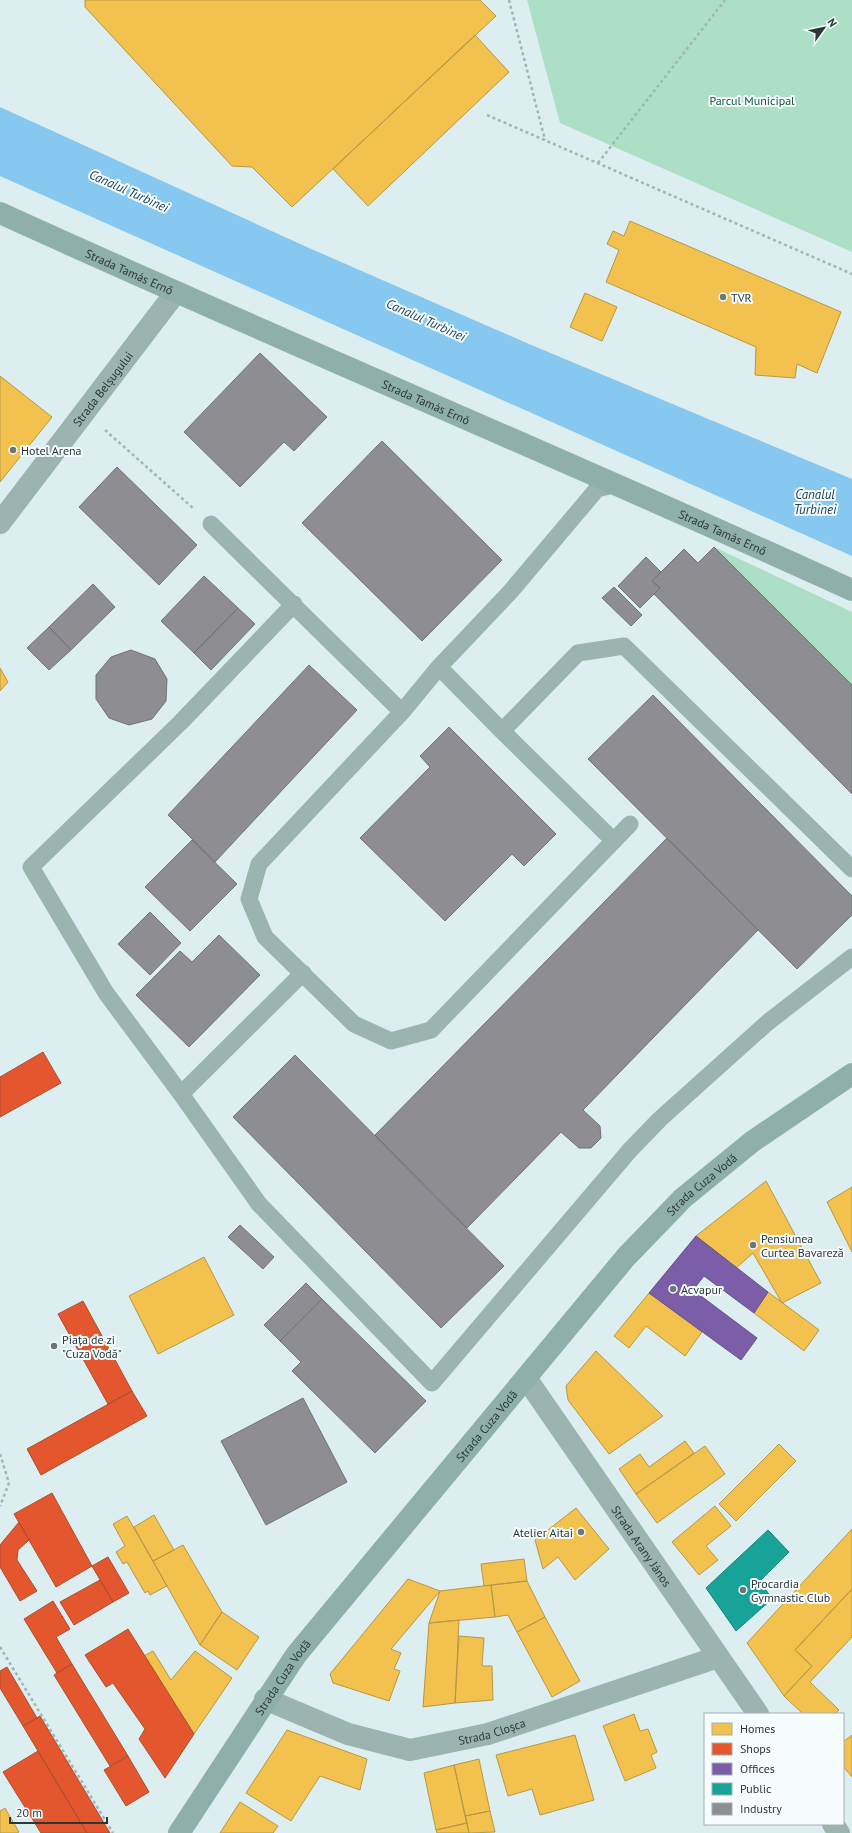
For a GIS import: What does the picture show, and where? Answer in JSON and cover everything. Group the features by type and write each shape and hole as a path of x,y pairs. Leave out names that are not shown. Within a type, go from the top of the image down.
{"main road":[{"name":"Strada Tamás Ernő","path":"0,213 176,292 617,484 852,590"},
{"name":"Strada Cuza Vodă","path":"179,1833 265,1699 296,1655 626,1257 683,1198 753,1141 852,1074"}],"street":[{"name":"Strada Belșugului","path":"0,523 176,292"},
{"name":"Strada Arany János","path":"526,1378 757,1713"},
{"name":"Strada Cloșca","path":"265,1699 348,1734 410,1750 488,1734 718,1657"}],"lane":[{"path":"617,484 597,489 511,591 439,667 402,712 259,864 250,899 264,937 303,973 354,1024 391,1041 431,1030 630,824"},
{"path":"211,524 294,604 402,712"},
{"path":"294,604 180,723 31,867 106,993 182,1094 259,1204 432,1383 620,1162 660,1119 767,1023 852,956"},
{"path":"502,731 578,653 624,646 852,869"},
{"path":"439,667 614,841"},
{"path":"182,1094 303,973"}],"path":[{"path":"509,0 545,140"},
{"path":"598,163 725,0"},
{"path":"487,115 852,274"},
{"path":"104,428 211,524"},
{"path":"0,1454 9,1483 0,1506"},
{"path":"0,1647 113,1833"}],"green space":[{"name":"Parcul Municipal","path":"527,0 852,0 852,252 560,123"},
{"path":"714,547 852,612 852,685"}],"water":[{"name":"Canalul Turbinei","path":"0,107 309,248 529,344 852,479 852,556 0,176"}],"building: Homes":[{"path":"85,0 480,0 496,16 292,207 252,167 232,166 85,7"},
{"path":"475,35 509,72 368,206 333,169"},
{"name":"TVR","path":"630,221 841,312 817,373 797,364 795,378 755,375 756,347 606,282 619,250 607,244 613,231 624,236"},
{"path":"585,293 617,307 602,341 570,327"},
{"name":"Hotel Arena","path":"0,376 52,417 0,482"},
{"path":"0,668 8,682 0,691"},
{"name":"Pensiunea Curtea Bavareză","path":"766,1181 821,1283 782,1303 753,1253 736,1268 696,1236"},
{"path":"852,1187 852,1252 827,1202"},
{"path":"204,1257 234,1315 158,1354 129,1296"},
{"path":"768,1292 819,1330 804,1351 754,1313"},
{"path":"649,1293 702,1332 685,1356 646,1326 629,1348 614,1336"},
{"path":"596,1351 663,1416 609,1454 568,1400 566,1386"},
{"path":"685,1441 694,1453 636,1494 619,1469 640,1454 649,1467"},
{"path":"779,1444 796,1461 736,1521 719,1504"},
{"path":"705,1446 725,1474 657,1523 636,1494"},
{"path":"715,1506 731,1526 706,1546 718,1560 699,1575 672,1542"},
{"path":"576,1508 609,1549 575,1580 558,1557 543,1569 535,1540"},
{"path":"154,1515 174,1550 153,1561 134,1527"},
{"path":"127,1516 167,1586 150,1595 148,1591 145,1593 127,1562 123,1564 116,1552 125,1546 113,1524"},
{"path":"852,1529 852,1589 795,1650 812,1666 784,1696 747,1643"},
{"path":"183,1545 222,1612 200,1645 153,1561"},
{"path":"524,1559 527,1581 484,1586 481,1564"},
{"path":"408,1579 440,1591 391,1649 401,1653 394,1669 400,1671 389,1701 333,1683 330,1674"},
{"path":"527,1581 545,1617 517,1632 508,1615 495,1617 491,1585"},
{"path":"491,1585 495,1617 429,1623 440,1591"},
{"path":"852,1589 852,1637 810,1682 839,1710 836,1713 802,1713 784,1696 812,1666 795,1650"},
{"path":"222,1612 259,1637 237,1670 200,1645"},
{"path":"545,1617 580,1681 552,1697 517,1632"},
{"path":"459,1620 455,1703 423,1707 429,1623"},
{"path":"459,1636 484,1638 482,1666 492,1666 493,1700 455,1703"},
{"path":"153,1651 171,1680 195,1651 232,1678 194,1734 144,1656"},
{"path":"634,1714 640,1731 648,1729 657,1752 651,1755 656,1768 625,1781 603,1726"},
{"path":"287,1730 367,1759 360,1790 320,1776 291,1821 246,1793"},
{"path":"575,1735 594,1800 540,1815 532,1789 508,1796 496,1755"},
{"path":"852,1735 852,1777 844,1767 844,1741"},
{"path":"479,1759 490,1811 465,1816 454,1765"},
{"path":"454,1765 467,1823 436,1830 424,1773"},
{"path":"240,1802 278,1826 273,1833 220,1833"},
{"path":"5,1808 19,1832 0,1833 0,1811"},
{"path":"490,1811 495,1832 469,1833 465,1816"},
{"path":"467,1823 469,1833 437,1833 436,1830"}],"building: Shops":[{"path":"43,1052 61,1083 0,1117 0,1077"},
{"path":"83,1301 132,1391 108,1404 58,1314"},
{"path":"132,1391 147,1416 41,1475 27,1449"},
{"path":"52,1493 92,1566 56,1587 14,1514"},
{"path":"19,1522 29,1540 18,1550 17,1560 37,1591 20,1601 0,1567 0,1545"},
{"path":"108,1557 129,1593 113,1602 92,1566"},
{"path":"100,1580 113,1602 74,1625 60,1602"},
{"path":"53,1601 70,1629 56,1637 72,1664 57,1673 24,1619"},
{"path":"128,1629 194,1734 165,1778 139,1739 145,1729 113,1683 106,1687 85,1655"},
{"path":"72,1664 128,1756 110,1766 54,1675"},
{"path":"7,1667 37,1718 23,1726 0,1688 0,1671"},
{"path":"40,1716 110,1833 87,1833 23,1726"},
{"path":"38,1751 87,1833 41,1833 3,1772"},
{"path":"128,1756 149,1792 126,1806 104,1770"}],"building: Offices":[{"path":"696,1236 768,1292 754,1313 704,1276 693,1290 757,1338 741,1360 649,1293"}],"building: Public":[{"path":"768,1530 789,1552 760,1581 772,1599 736,1631 706,1588"}],"building: Industry":[{"path":"260,353 327,417 294,451 284,442 240,487 184,432"},
{"path":"382,441 502,560 422,641 302,523"},
{"path":"117,467 197,545 159,585 79,507"},
{"path":"714,547 852,685 852,794 654,594 660,588 652,581 684,549 698,563"},
{"path":"646,557 661,572 652,581 660,588 640,608 618,586"},
{"path":"204,576 238,608 194,653 161,621"},
{"path":"93,584 115,607 71,650 49,627"},
{"path":"614,587 642,615 631,626 602,598"},
{"path":"238,608 255,624 211,670 194,653"},
{"path":"49,627 71,650 49,670 27,648"},
{"path":"131,650 155,659 167,679 166,701 152,719 129,725 109,718 96,699 96,675 111,657"},
{"path":"309,665 357,710 215,862 168,815"},
{"path":"653,695 852,896 852,915 797,969 588,759"},
{"path":"449,727 556,834 524,866 512,854 445,921 360,838 430,767 420,756"},
{"path":"667,838 758,930 583,1110 600,1126 601,1138 591,1148 579,1148 561,1132 467,1228 375,1135"},
{"path":"192,840 237,884 190,931 145,887"},
{"path":"150,912 181,943 150,975 118,944"},
{"path":"219,935 260,975 189,1047 136,995 180,951 192,962"},
{"path":"295,1055 504,1266 441,1328 233,1117"},
{"path":"240,1225 274,1257 263,1269 228,1237"},
{"path":"306,1283 322,1299 280,1341 264,1325"},
{"path":"322,1299 426,1401 375,1453 292,1371 301,1362 280,1341"},
{"path":"303,1398 347,1482 266,1525 221,1441"}],"place":[{"name":"TVR","path":"723,297"},
{"name":"Hotel Arena","path":"13,450"},
{"name":"Pensiunea Curtea Bavareză","path":"753,1245"},
{"name":"Acvapur","path":"673,1289"},
{"name":"Piața de zi \"Cuza Vodă\"","path":"54,1346"},
{"name":"Atelier Aitai","path":"581,1532"},
{"name":"Procardia Gymnastic Club","path":"743,1590"}]}
